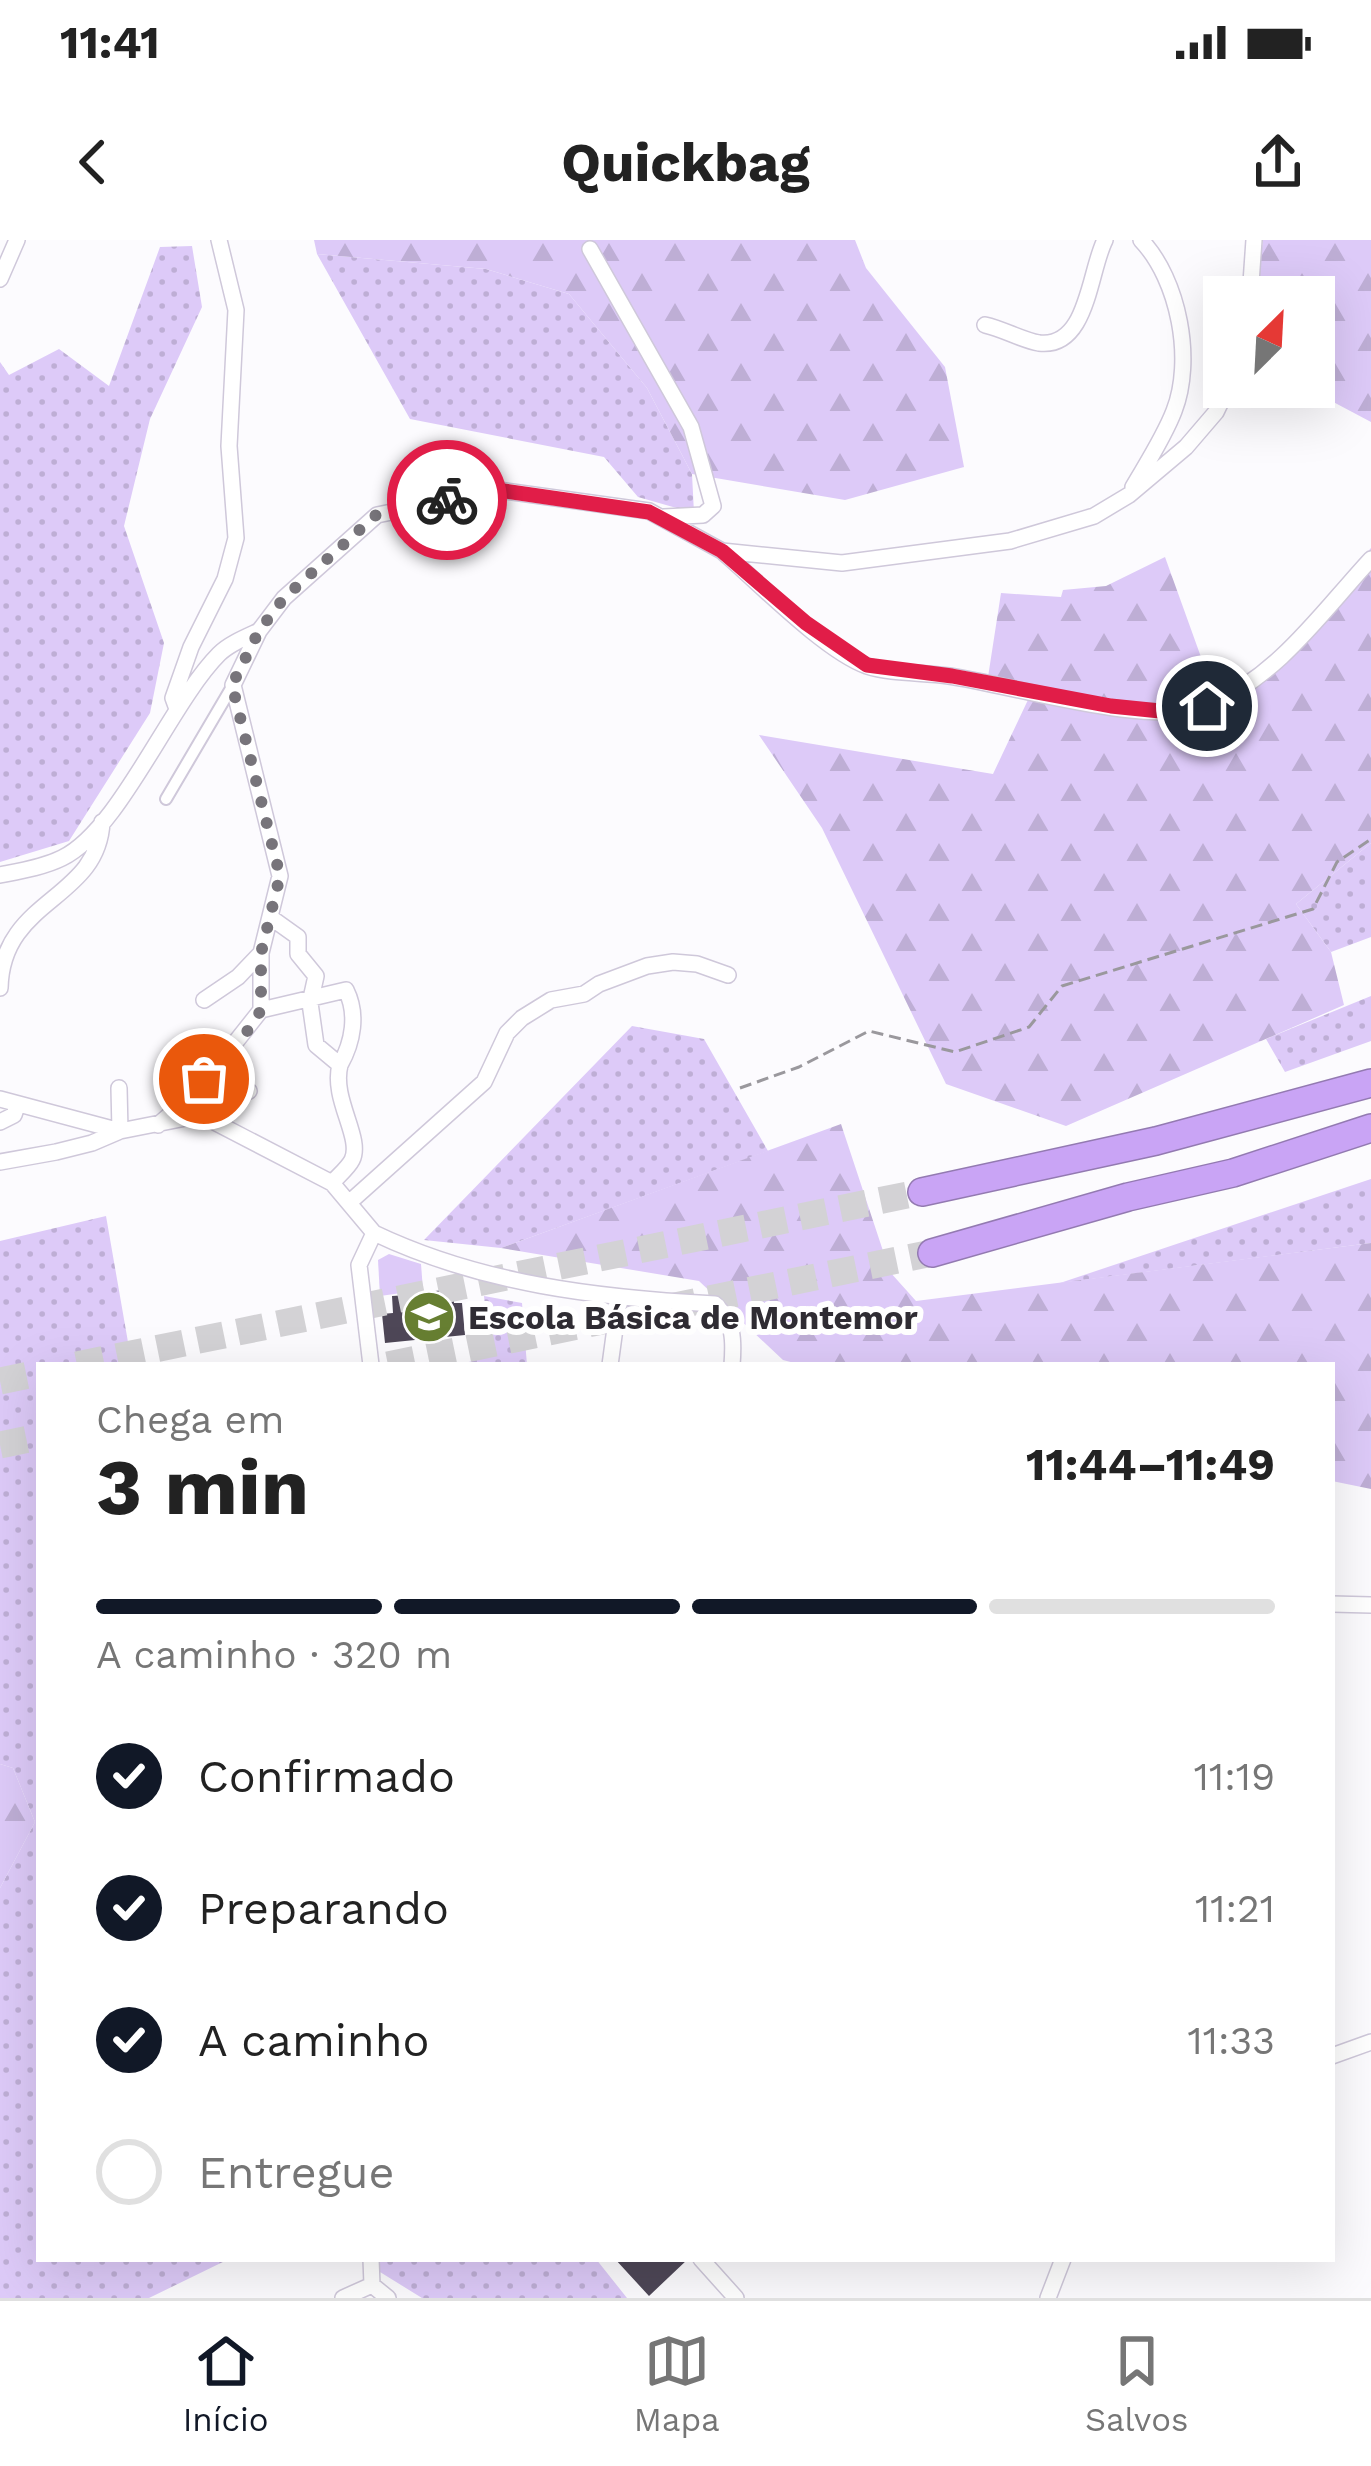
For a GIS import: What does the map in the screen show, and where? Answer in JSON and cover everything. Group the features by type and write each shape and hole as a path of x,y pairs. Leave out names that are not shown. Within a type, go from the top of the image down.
{"highway":[{"path":"922,1192 1156,1141 1371,1083"},
{"path":"932,1253 1233,1174 1371,1128"},
{"path":"1101,1206 1257,1184 1371,1148"}],"street":[{"path":"0,279 17,240"},
{"path":"177,709 173,698 191,647 225,579 236,538 229,446 236,310 219,240"},
{"path":"985,325 1036,343 1057,343 1072,332 1106,240"},
{"path":"1129,495 1175,410 1183,371 1178,323 1165,275 1141,240"},
{"path":"1251,276 1253,240"},
{"path":"590,249 691,427 712,494 713,506 703,515 661,517"},
{"path":"722,551 842,563 1010,541 1094,516 1129,495 1186,447 1218,408"},
{"path":"166,800 259,631 284,598 376,515 498,490 661,517 722,551 806,623 867,665 1170,712 1207,706 1269,671 1371,559"},
{"path":"0,875 64,857 103,823 221,651 259,631"},
{"path":"158,1125 196,1092 261,1010 261,953 280,876 232,685"},
{"path":"0,988 3,953 36,910 65,892 101,841 103,823"},
{"path":"270,917 298,937 298,954 316,976 310,1003 316,1045 340,1065"},
{"path":"204,1000 238,977 261,953"},
{"path":"351,1201 484,1082 507,1033 551,1000 584,994 647,966 673,962 728,975"},
{"path":"261,1010 346,990 350,997 353,1022 335,1082 355,1144 352,1160 332,1183"},
{"path":"201,1115 204,1079"},
{"path":"119,1088 120,1131"},
{"path":"0,1162 201,1115 249,1091"},
{"path":"0,1099 120,1131"},
{"path":"0,1122 14,1115 17,1106"},
{"path":"201,1115 332,1183 374,1233 411,1250 511,1281 619,1299 715,1304 726,1314 734,1336 732,1362"},
{"path":"371,1362 359,1265 374,1233"},
{"path":"610,1362 619,1299"},
{"path":"1335,1603 1371,1605"},
{"path":"1335,2055 1371,2042"},
{"path":"371,2262 373,2285 388,2298"},
{"path":"704,2262 736,2298"},
{"path":"1048,2298 1062,2262"},
{"path":"343,2298 373,2285"}],"path":[{"path":"740,1088 799,1067 869,1031 955,1052 1029,1028 1062,986 1313,909 1337,862 1371,839"}],"green space":[{"path":"314,240 855,240 866,268 945,367 964,467 845,500 692,474 647,388 569,294 486,269 317,254"},
{"path":"1263,240 1371,240 1371,422 1335,403 1335,276 1258,276"},
{"path":"192,246 202,307 150,419 124,526 164,643 150,713 69,841 0,862 0,362 9,375 59,349 109,386 160,247"},
{"path":"317,254 486,269 569,294 647,388 692,474 694,513 638,497 604,457 410,419"},
{"path":"1371,548 1371,843 1296,904 1331,952 1344,1005 1066,1126 946,1084 822,828 759,735 993,774 1035,685 988,677 1001,593 1061,597 1063,590 1106,586 1165,557 1215,696 1273,660"},
{"path":"1371,843 1371,937 1331,952 1296,904"},
{"path":"1371,996 1371,1041 1285,1072 1266,1039"},
{"path":"632,1026 704,1039 768,1151 501,1248 424,1240"},
{"path":"841,1124 890,1272 916,1301 1371,1243 1371,1489 1335,1482 1335,1362 791,1362 699,1281 501,1248"},
{"path":"1371,1179 1371,1243 1060,1283"},
{"path":"106,1216 131,1362 36,1362 36,2262 223,2262 149,2298 0,2298 0,1888 35,1822 13,1768 0,1764 0,1241"},
{"path":"389,1254 421,1264 423,1290 380,1296 378,1260"},
{"path":"484,1296 522,1303 527,1362 469,1362 490,1356"},
{"path":"0,1764 13,1768 35,1822 0,1888"},
{"path":"364,2262 598,2262 627,2298 422,2298"}],"building":[{"path":"453,1289 454,1303 462,1303 465,1335 385,1343 382,1314 393,1313 392,1296 408,1295 409,1310 436,1307 435,1291"},
{"path":"618,2262 685,2262 649,2296"}],"tunnel":[{"path":"92,1362 922,1192"},
{"path":"403,1362 932,1253"},
{"path":"0,1381 36,1374"},
{"path":"0,1445 36,1438"}],"way so far":[{"path":"204,1079 261,1010 261,953 279,891 280,876 232,685 259,631 284,598 376,515 447,500"}],"place":[{"name":"Escola Básica de Montemor","path":"429,1317"}],"route":[{"path":"447,500 498,490 649,512 722,551 806,623 867,665 1111,706 1170,712 1207,706"}]}
